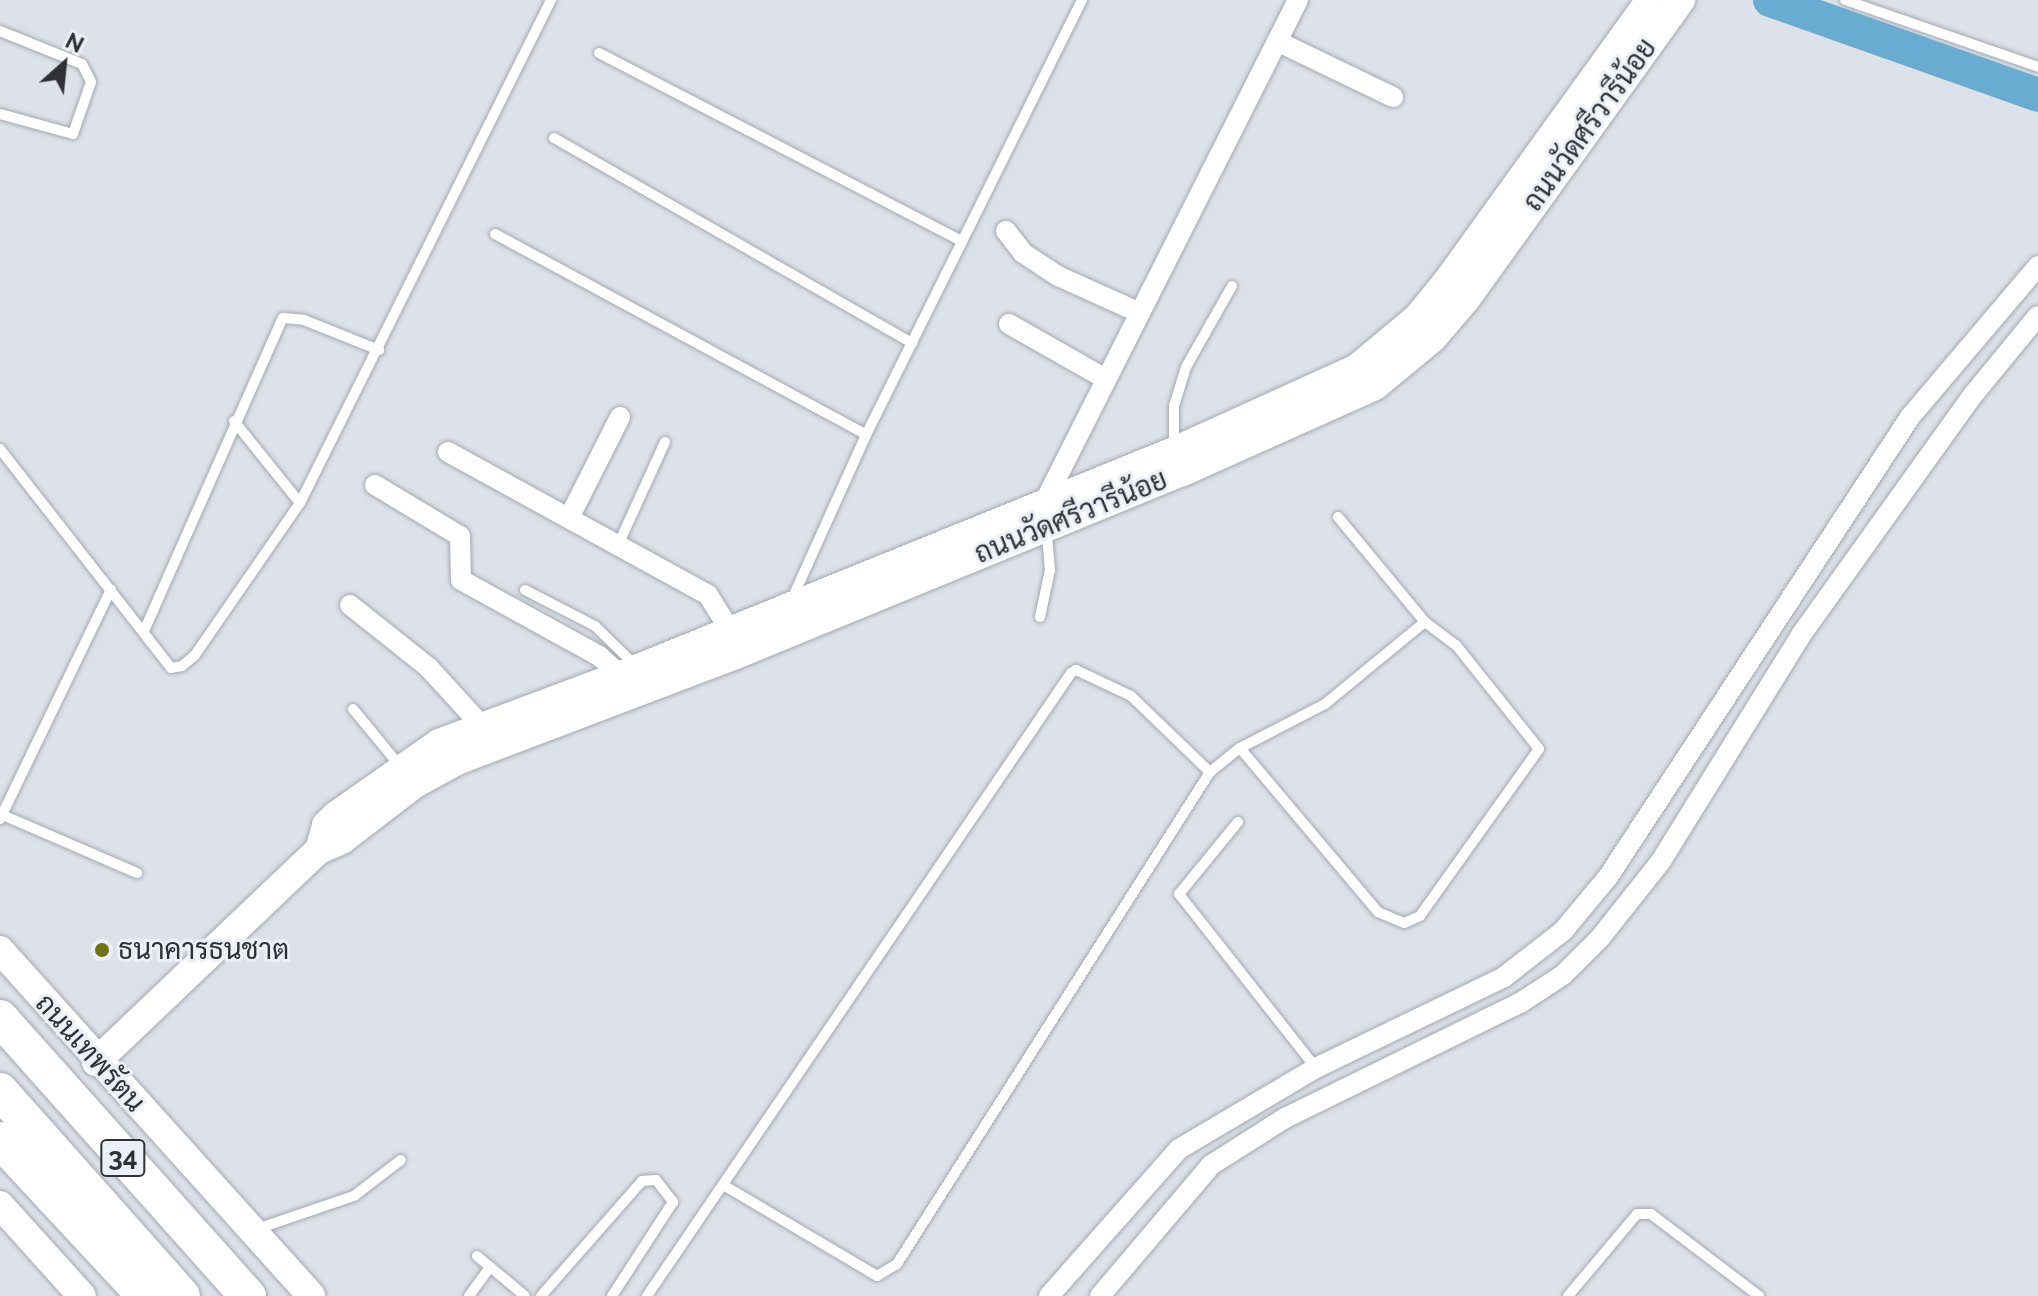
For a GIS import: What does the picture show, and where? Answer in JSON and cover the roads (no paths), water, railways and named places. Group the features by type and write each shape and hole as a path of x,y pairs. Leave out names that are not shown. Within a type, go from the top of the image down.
{"highway":[{"name":"ถนนเทพรัตน","path":"0,1018 248,1296"},
{"path":"0,1043 227,1296"},
{"path":"0,1091 182,1296"},
{"path":"0,1140 145,1296"}],"main road":[{"name":"ถนนวัดศรีวารีน้อย","path":"96,1062 319,850 342,840 415,784 457,761 736,655 1357,368 1417,318 1650,0"},
{"name":"ถนนวัดศรีวารีน้อย","path":"319,850 326,825 401,767 481,725 629,671 790,604 1046,513 1361,392 1403,366 1467,298 1681,0"},
{"name":"ถนนเทพรัตน","path":"0,950 96,1062 311,1296"},
{"path":"0,1205 76,1294"}],"street":[{"path":"1046,513 1104,378 1298,0"},
{"path":"1277,41 1393,97"},
{"path":"1006,231 1023,253 1058,276 1138,312"},
{"path":"1049,1296 1179,1149 1316,1068 1504,977 1563,931 1608,877 1910,417 2038,266"},
{"path":"1100,1296 1211,1165 1285,1118 1520,1003 1563,975 1661,861 1801,635 1973,395 2038,316"},
{"path":"1009,324 1104,378"},
{"path":"570,516 620,417"},
{"path":"448,452 570,516 708,595 729,628"},
{"path":"375,485 460,536 461,580 629,671"},
{"path":"350,605 428,667 481,725"},
{"path":"1777,618 1801,635"},
{"path":"1101,1238 1129,1262"}],"lane":[{"path":"0,449 171,668 189,660 300,503 551,0"},
{"path":"790,604 866,435 1082,0"},
{"path":"1845,0 2038,67"},
{"path":"0,31 82,64 91,82 73,134 0,114"},
{"path":"599,53 962,241"},
{"path":"554,138 912,343"},
{"path":"495,234 866,435"},
{"path":"1174,451 1174,406 1186,367 1232,286"},
{"path":"144,631 234,421 283,318 304,320 379,350"},
{"path":"234,421 300,503"},
{"path":"619,543 665,442"},
{"path":"1040,617 1050,570 1046,513"},
{"path":"1240,748 1378,912 1404,923 1420,916 1539,749 1449,638 1425,622 1338,517"},
{"path":"111,589 3,818 137,873"},
{"path":"525,590 595,626 629,671"},
{"path":"725,1186 877,1276 897,1264 1210,772 1240,748 1325,704 1425,622"},
{"path":"647,1296 725,1186 1071,673 1076,670 1131,696 1210,772"},
{"path":"353,709 401,767"},
{"path":"1238,822 1179,894 1316,1068"},
{"path":"252,1231 354,1196 401,1160"},
{"path":"541,1296 642,1181 656,1180 673,1202 612,1296"},
{"path":"1568,1296 1637,1214 1651,1214 1759,1296"},
{"path":"477,1256 513,1292 525,1296"},
{"path":"469,1296 490,1267"}],"waterway":[{"path":"1770,0 2038,95"}],"place":[{"name":"ธนาคารธนชาต","path":"102,950"}]}
